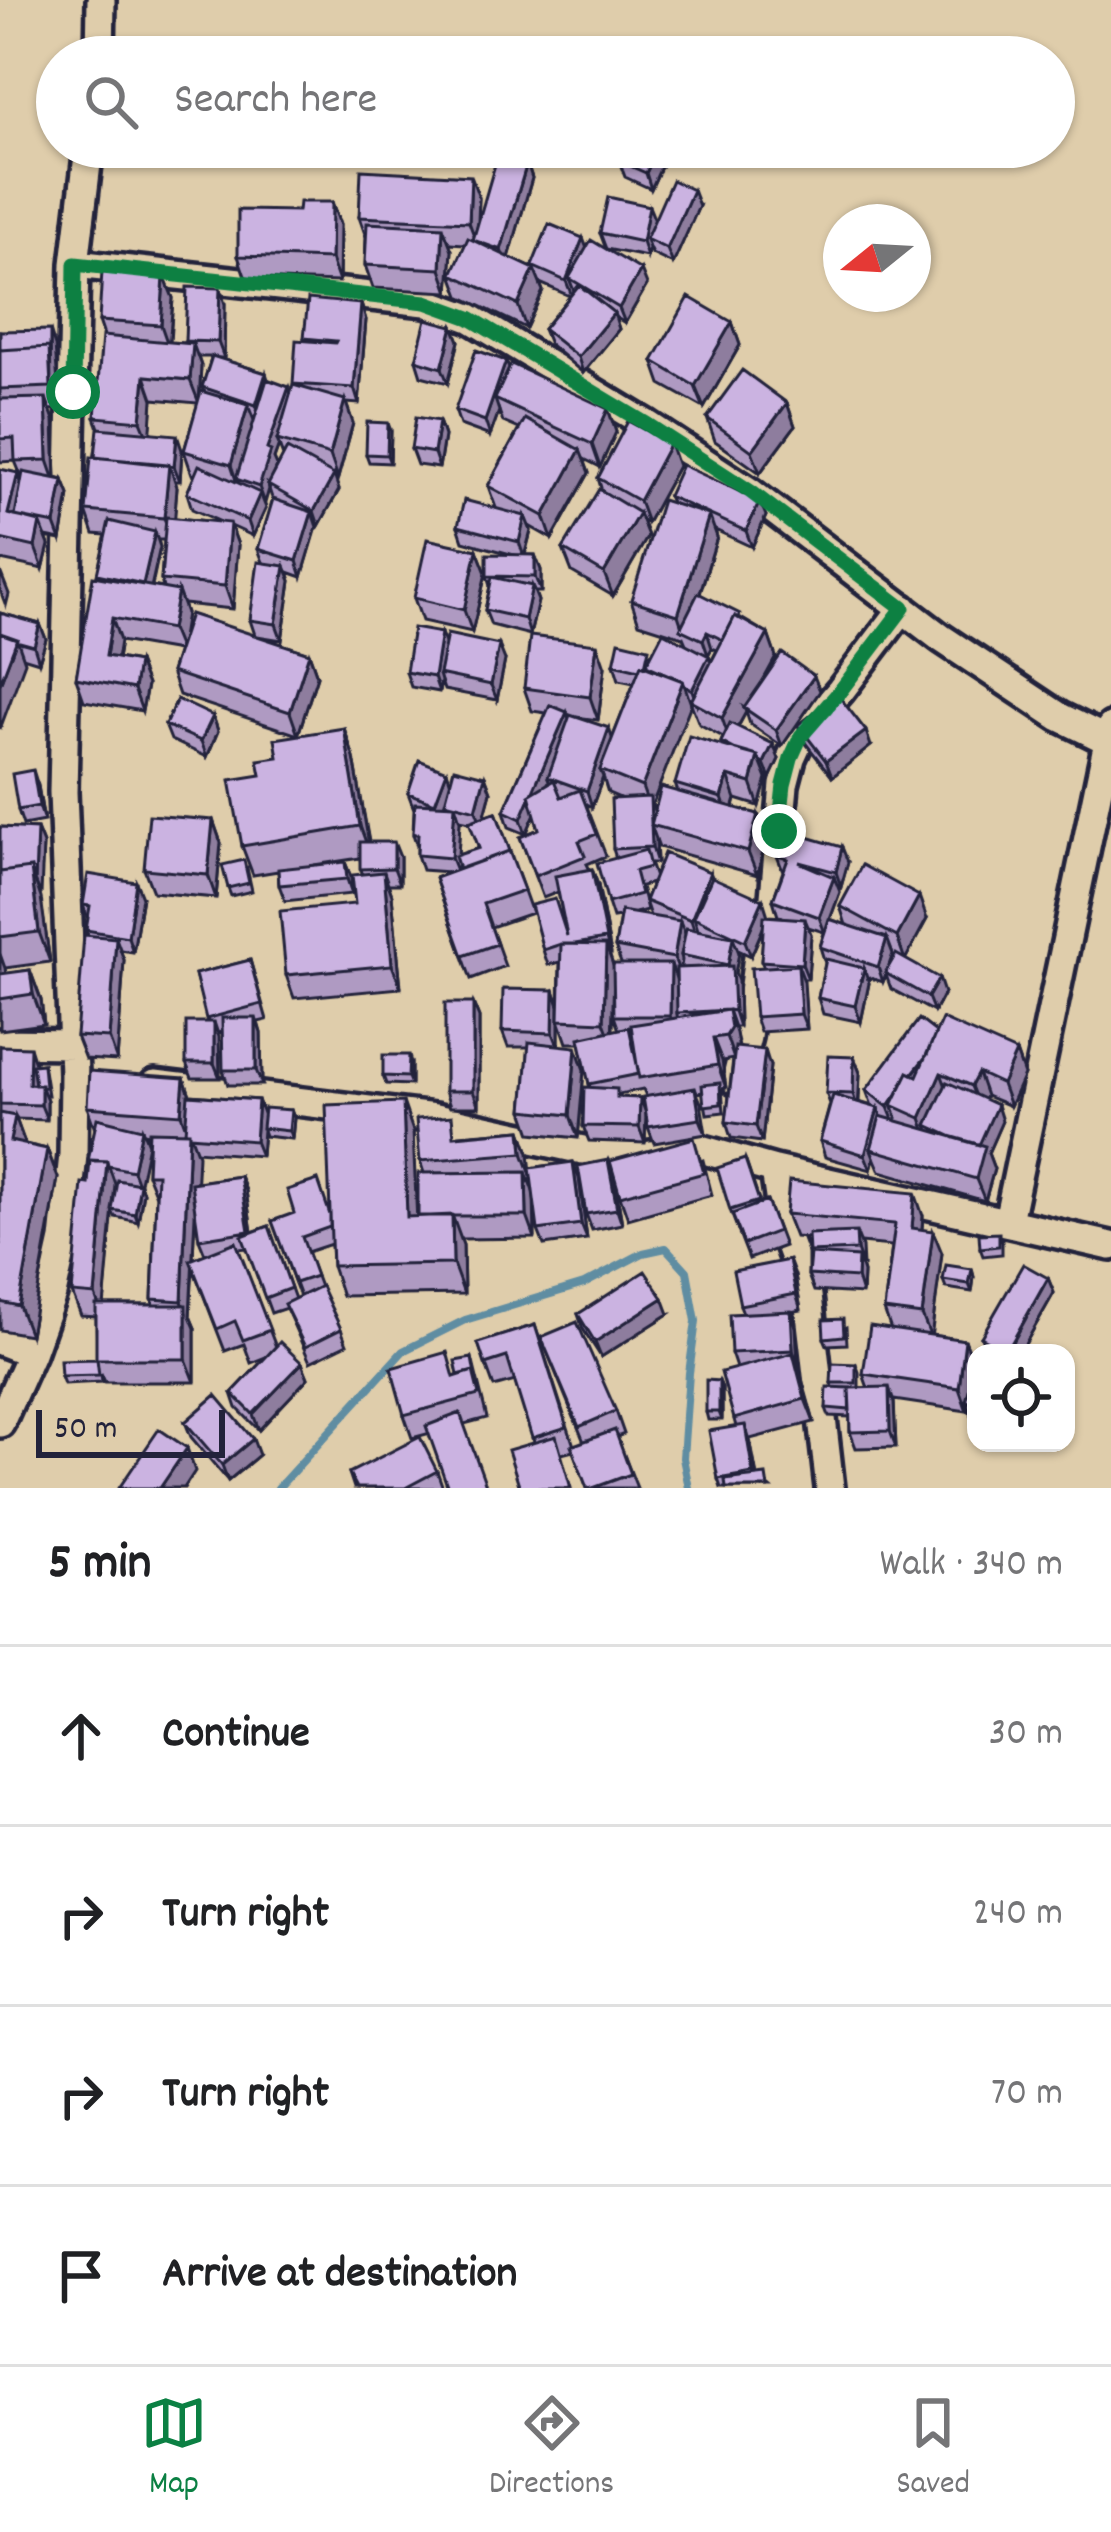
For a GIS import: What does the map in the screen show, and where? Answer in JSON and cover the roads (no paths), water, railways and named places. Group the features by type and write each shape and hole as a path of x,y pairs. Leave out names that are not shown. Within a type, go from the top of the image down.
{"street":[{"path":"100,36 101,0"},
{"path":"86,168 75,264 63,792 73,1044 97,1076 435,1118 597,1153 637,1156 697,1148 730,1134"},
{"path":"75,264 426,302 470,318 751,492 941,638 1060,717 1110,737 1008,1221"},
{"path":"730,1134 758,956 772,920 784,785 791,758 801,736 903,608"},
{"path":"0,1043 73,1044"},
{"path":"0,1423 52,1294 64,1240 73,1154 97,1076"},
{"path":"730,1134 775,1170 1111,1246"},
{"path":"775,1170 784,1231 808,1296 830,1488"},
{"path":"0,1341 31,1353"}],"waterway":[{"path":"278,1488 403,1351 465,1320 584,1284 643,1253 666,1248 687,1271 696,1321 683,1458 689,1488"}]}
